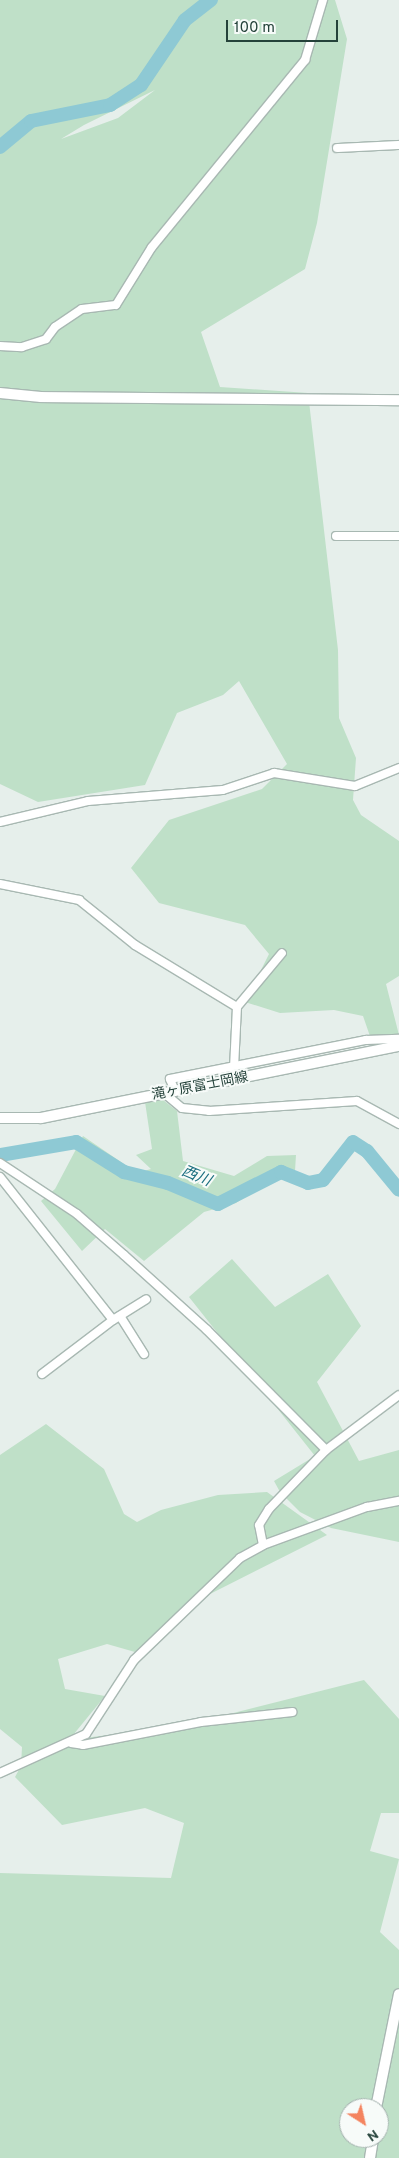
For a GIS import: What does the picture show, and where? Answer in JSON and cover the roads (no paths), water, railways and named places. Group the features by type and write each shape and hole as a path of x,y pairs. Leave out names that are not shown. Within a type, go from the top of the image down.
{"street":[{"path":"0,346 22,346 46,339 55,326 82,309 116,305 152,247 304,60 323,0"},
{"path":"337,148 399,144"},
{"path":"0,392 41,397 399,400"},
{"path":"336,536 399,536"},
{"path":"0,822 88,801 223,790 274,773 355,786 399,768"},
{"path":"0,884 79,900 135,945 237,1007"},
{"path":"234,1068 237,1007 282,953"},
{"path":"399,1038 366,1040 234,1068 170,1079 170,1092 182,1108 210,1111 357,1101 399,1124"},
{"name":"滝ヶ原富士岡線","path":"0,1118 41,1118 399,1046"},
{"path":"0,1163 77,1214 124,1255 207,1330 326,1450"},
{"path":"0,1177 117,1318 144,1354"},
{"path":"42,1374 117,1318 146,1299"},
{"path":"263,1545 259,1525 269,1509 326,1450 399,1395"},
{"path":"0,1773 72,1743 86,1734 134,1660 223,1572 263,1545 367,1507 399,1500"},
{"path":"72,1743 83,1745 201,1722 292,1712"},
{"path":"378,2098 399,1994"}],"waterway":[{"path":"0,147 31,121 110,105 141,85 185,20 211,0"},
{"name":"西川","path":"0,1155 76,1142 124,1172 168,1183 218,1204 281,1172 308,1183 323,1180 353,1142 367,1151 399,1190"}]}
